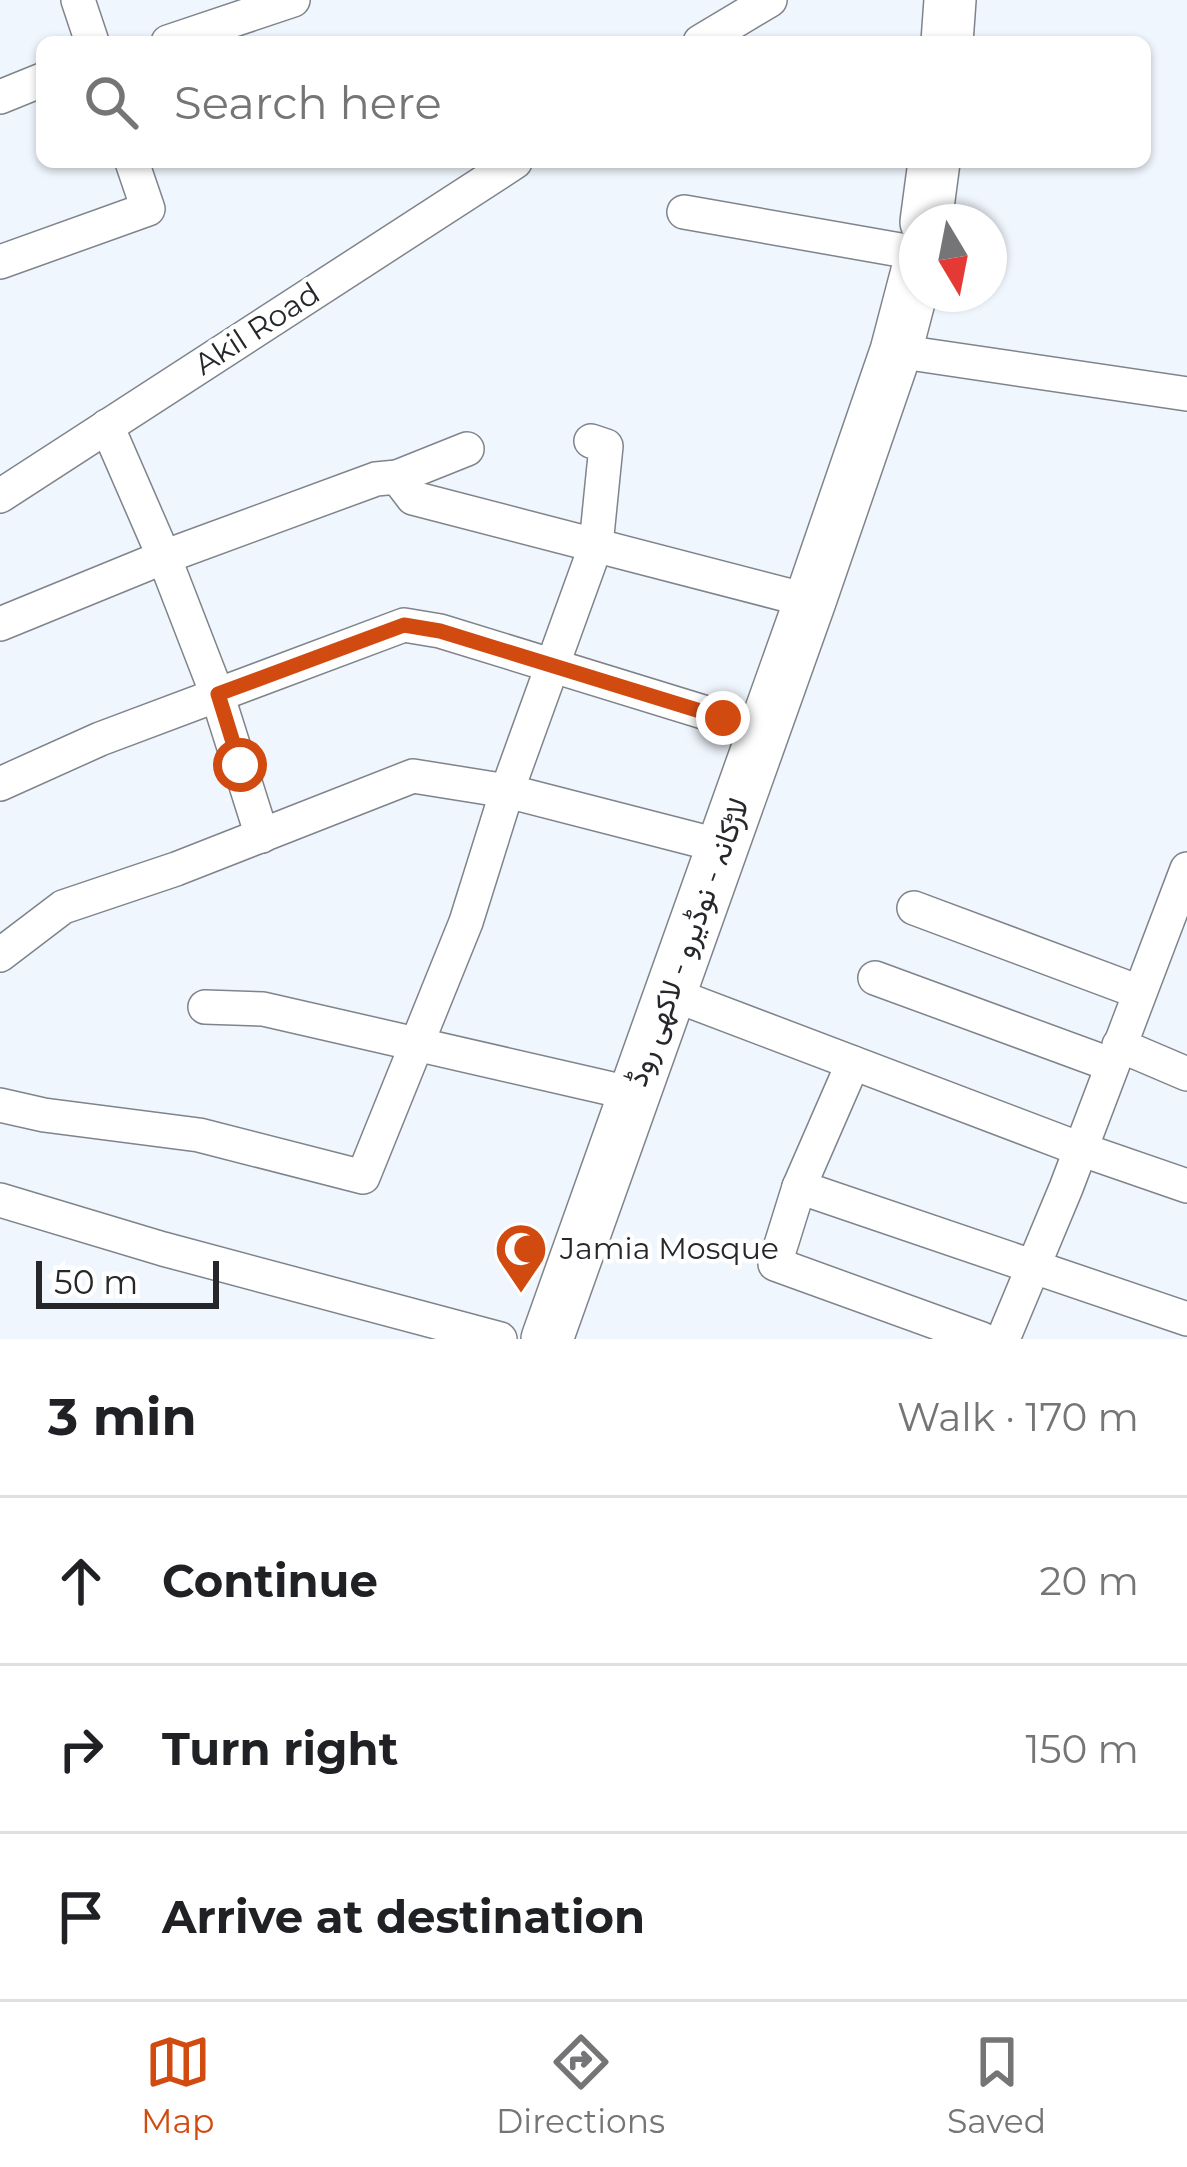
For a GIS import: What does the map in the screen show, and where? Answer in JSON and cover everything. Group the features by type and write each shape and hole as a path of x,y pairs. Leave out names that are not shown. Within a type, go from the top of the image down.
{"highway":[{"path":"947,36 950,0"},
{"path":"928,204 933,168"},
{"name":"لاڑکانہ - نوڈیرو - لاکھی روڈ","path":"547,1339 765,731 906,312"}],"street":[{"path":"78,0 90,36"},
{"path":"186,36 293,0"},
{"path":"710,36 770,0"},
{"path":"0,97 36,82"},
{"path":"0,262 148,209 134,168"},
{"name":"Akil Road","path":"0,496 506,168"},
{"path":"684,212 899,250"},
{"path":"896,351 1187,394"},
{"path":"107,426 218,694 262,836"},
{"path":"0,1105 199,1135 363,1177 466,922 507,790 596,545 606,446 591,441"},
{"path":"0,624 164,557 467,449"},
{"path":"397,477 413,498 810,601"},
{"path":"0,784 100,739 404,625 440,631 765,731"},
{"path":"0,955 63,907 176,869 413,776 507,790 721,847"},
{"path":"1003,1339 1187,869"},
{"path":"914,908 1139,992"},
{"path":"875,978 1187,1074"},
{"path":"669,993 1187,1186"},
{"path":"206,1007 263,1009 634,1094"},
{"path":"853,1063 799,1187 775,1264 982,1339"},
{"path":"799,1187 1187,1319"},
{"path":"0,1200 500,1339"}],"place":[{"name":"Jamia Mosque","path":"521,1295"}],"route":[{"path":"240,765 218,694 404,625 440,631 723,718"}]}
